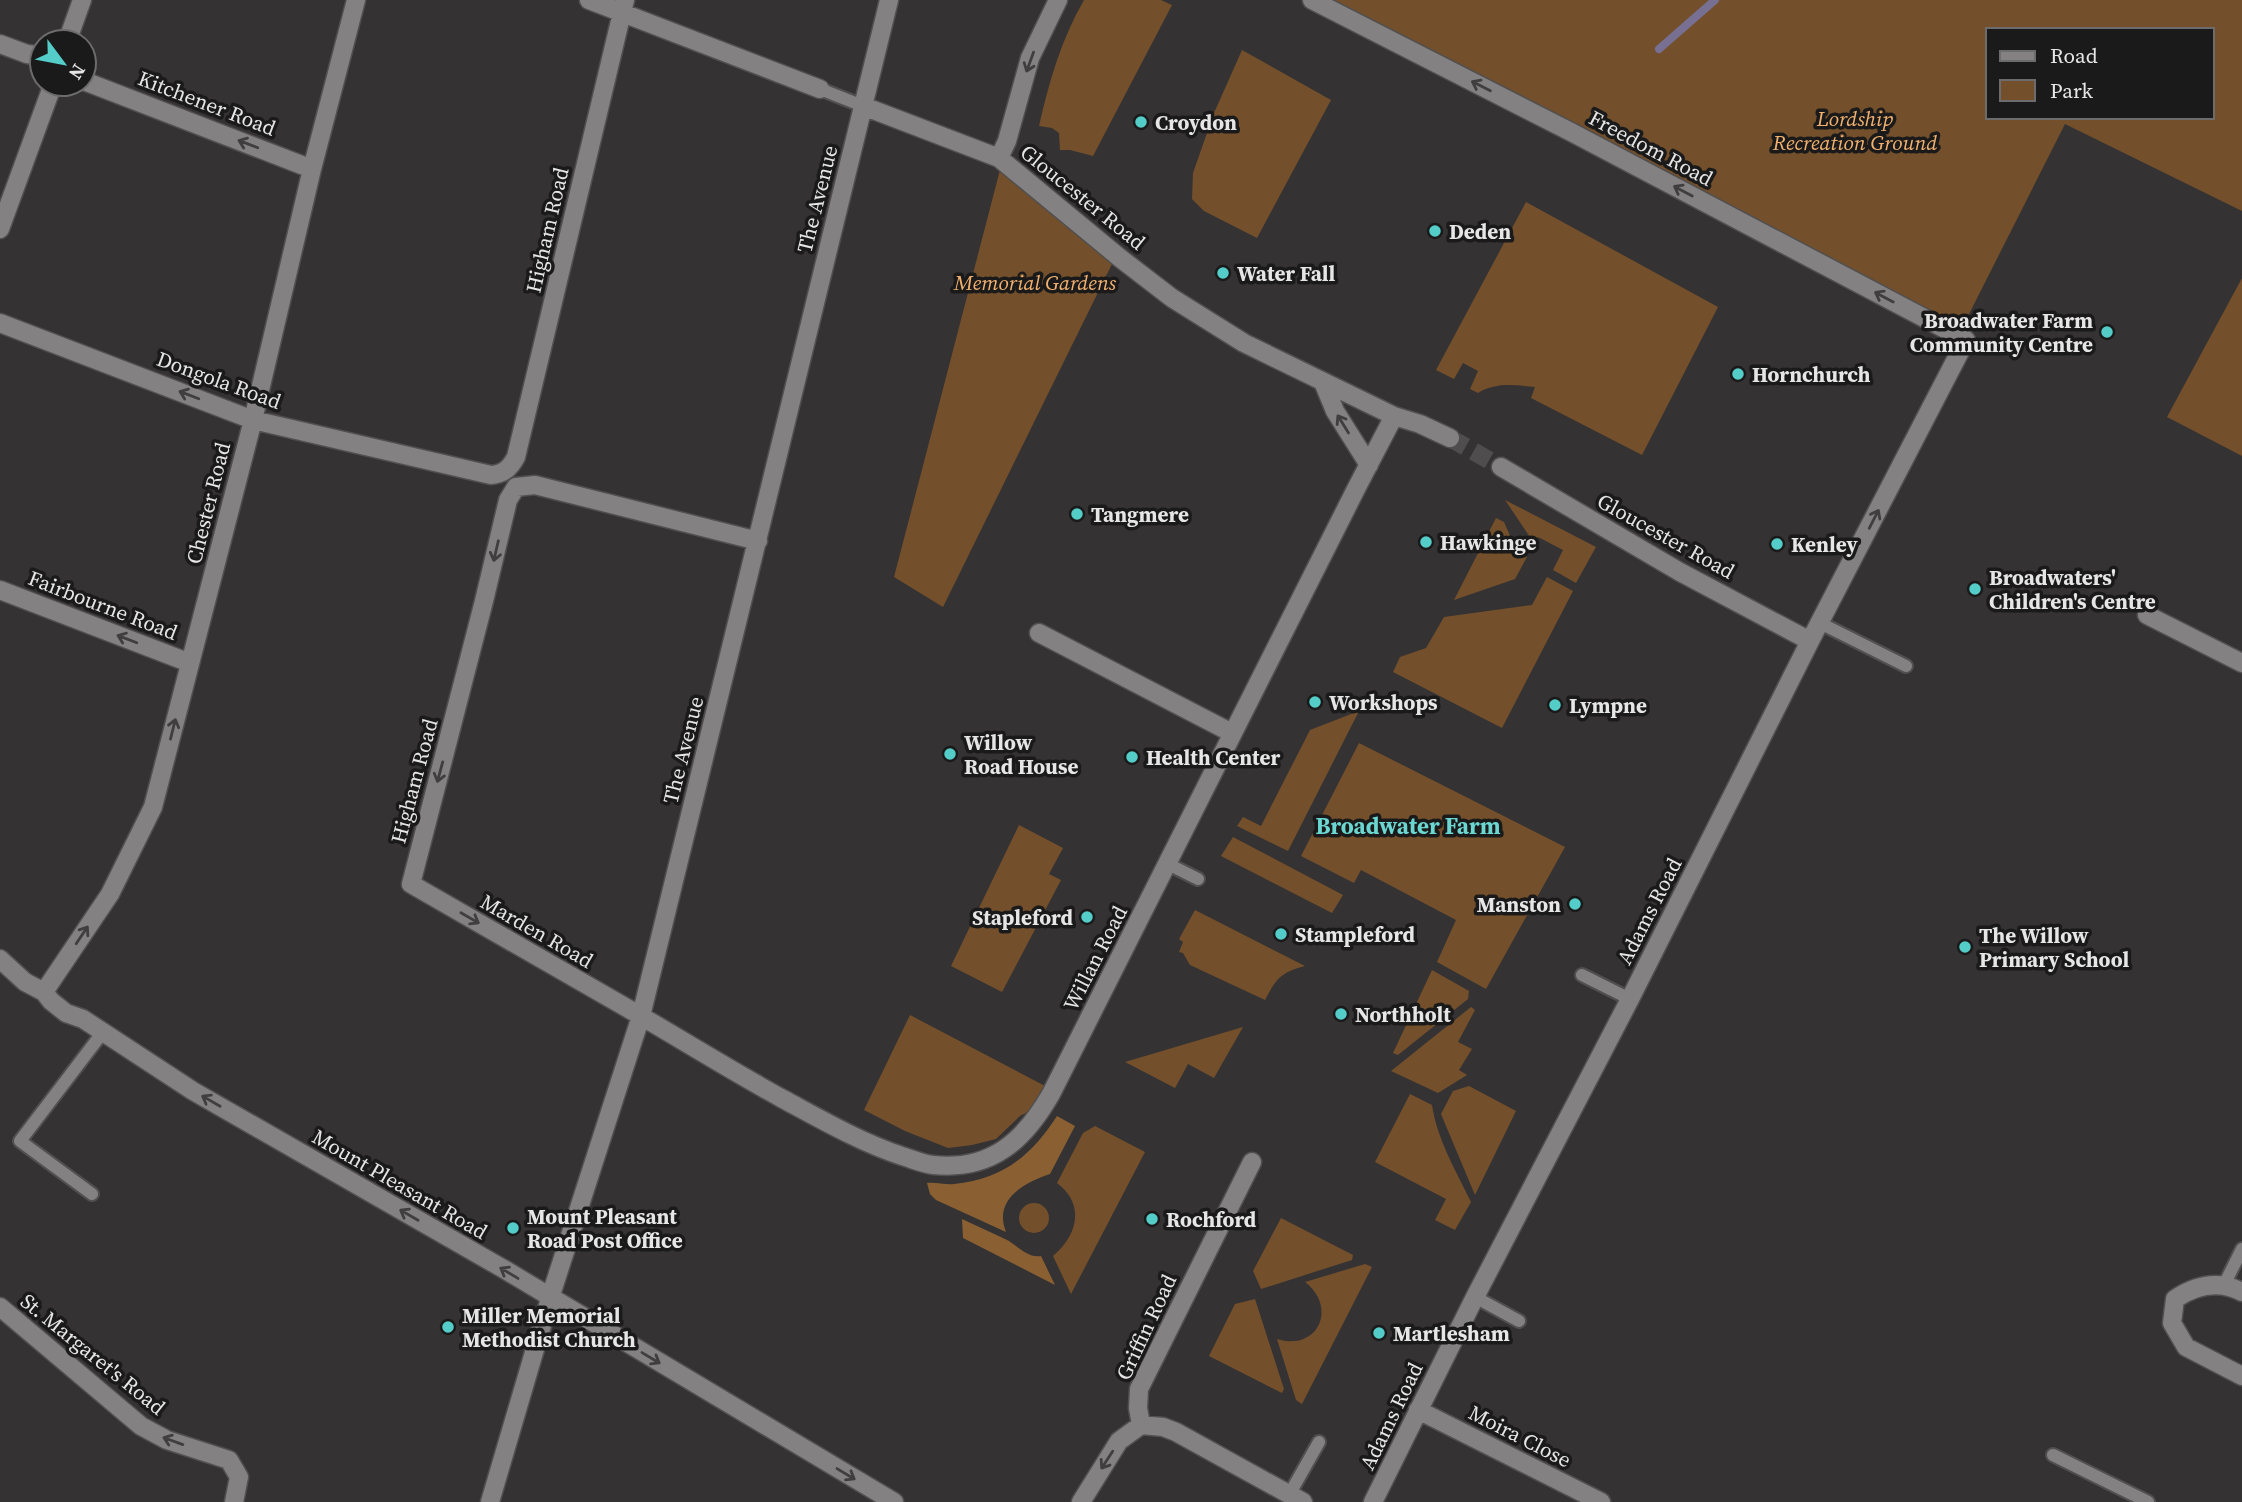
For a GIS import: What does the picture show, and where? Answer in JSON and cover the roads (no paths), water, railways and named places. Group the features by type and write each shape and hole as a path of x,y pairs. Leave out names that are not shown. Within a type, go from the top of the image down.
{"street":[{"path":"72,28 82,0"},
{"name":"Chester Road","path":"44,992 110,894 153,807 253,420 312,169 356,0"},
{"name":"Gloucester Road","path":"589,0 624,6 820,89"},
{"name":"The Avenue","path":"490,1502 550,1298 641,1016 889,0"},
{"path":"999,158 1007,141 1030,58 1058,0"},
{"name":"Freedom Road","path":"1312,0 1603,149 1966,341"},
{"name":"Higham Road","path":"509,468 516,457 624,6"},
{"path":"0,44 28,54"},
{"name":"Kitchener Road","path":"98,86 312,169"},
{"path":"0,229 48,98"},
{"name":"Gloucester Road","path":"863,106 999,158 1172,298 1233,337 1394,416 1450,438"},
{"name":"Dongola Road","path":"0,323 253,420 491,475 497,475 509,468"},
{"name":"Adams Road","path":"1373,1502 1475,1297 1966,341"},
{"path":"1323,382 1335,411 1369,465"},
{"name":"Willan Road","path":"641,1016 761,1087 875,1147 930,1165 983,1160 1001,1153 1020,1139 1045,1105 1394,416"},
{"name":"Gloucester Road","path":"1501,467 1680,572 1811,641"},
{"name":"Higham Road","path":"411,884 508,500 516,487 535,485 758,541"},
{"name":"Fairbourne Road","path":"0,590 190,663"},
{"path":"2147,615 2242,663"},
{"path":"1039,634 1232,733"},
{"name":"Marden Road","path":"411,884 641,1016"},
{"name":"Mount Pleasant Road","path":"0,959 25,982 44,992 51,1002 66,1013 83,1019 193,1091 894,1502"},
{"name":"Griffin Road","path":"1141,1425 1139,1389 1252,1162"},
{"path":"2242,1292 2217,1283 2186,1292 2175,1299 2172,1323 2186,1347 2242,1376"},
{"name":"St. Margaret's Road","path":"0,1307 141,1426 167,1440 229,1460 239,1477 234,1502"},
{"name":"Moira Close","path":"1418,1410 1601,1502"},
{"path":"1082,1502 1119,1441 1141,1425 1163,1427 1176,1433 1296,1498"}],"lane":[{"name":"Gloucester Road","path":"820,89 863,106"},
{"path":"1820,624 1906,666"},
{"path":"1168,864 1198,879"},
{"path":"1582,975 1630,999"},
{"path":"92,1194 20,1141 103,1032"},
{"path":"2224,1285 2242,1249"},
{"path":"1475,1297 1519,1321"},
{"path":"1296,1498 1319,1443"},
{"path":"2053,1455 2148,1502"}],"waterway":[{"path":"1659,49 1715,0"}],"tunnel":[{"path":"1450,438 1501,467"}],"place":[{"name":"Croydon","path":"1141,122"},
{"name":"Deden","path":"1435,231"},
{"name":"Water Fall","path":"1223,273"},
{"name":"Broadwater Farm Community Centre","path":"2107,332"},
{"name":"Hornchurch","path":"1738,374"},
{"name":"Tangmere","path":"1077,514"},
{"name":"Hawkinge","path":"1426,542"},
{"name":"Kenley","path":"1777,544"},
{"name":"Broadwaters' Children's Centre","path":"1975,589"},
{"name":"Workshops","path":"1315,702"},
{"name":"Lympne","path":"1555,705"},
{"name":"Willow Road House","path":"950,754"},
{"name":"Health Center","path":"1132,757"},
{"name":"Manston","path":"1575,904"},
{"name":"Stapleford","path":"1087,917"},
{"name":"Stampleford","path":"1281,934"},
{"name":"The Willow Primary School","path":"1965,947"},
{"name":"Northholt","path":"1341,1014"},
{"name":"Rochford","path":"1152,1219"},
{"name":"Mount Pleasant Road Post Office","path":"513,1228"},
{"name":"Miller Memorial Methodist Church","path":"448,1327"},
{"name":"Martlesham","path":"1379,1333"}],"district":[{"name":"Broadwater Farm","path":"1408,826"}],"park label":[{"name":"Lordship Recreation Ground","path":"1855,130"},
{"name":"Memorial Gardens","path":"1035,282"}]}
